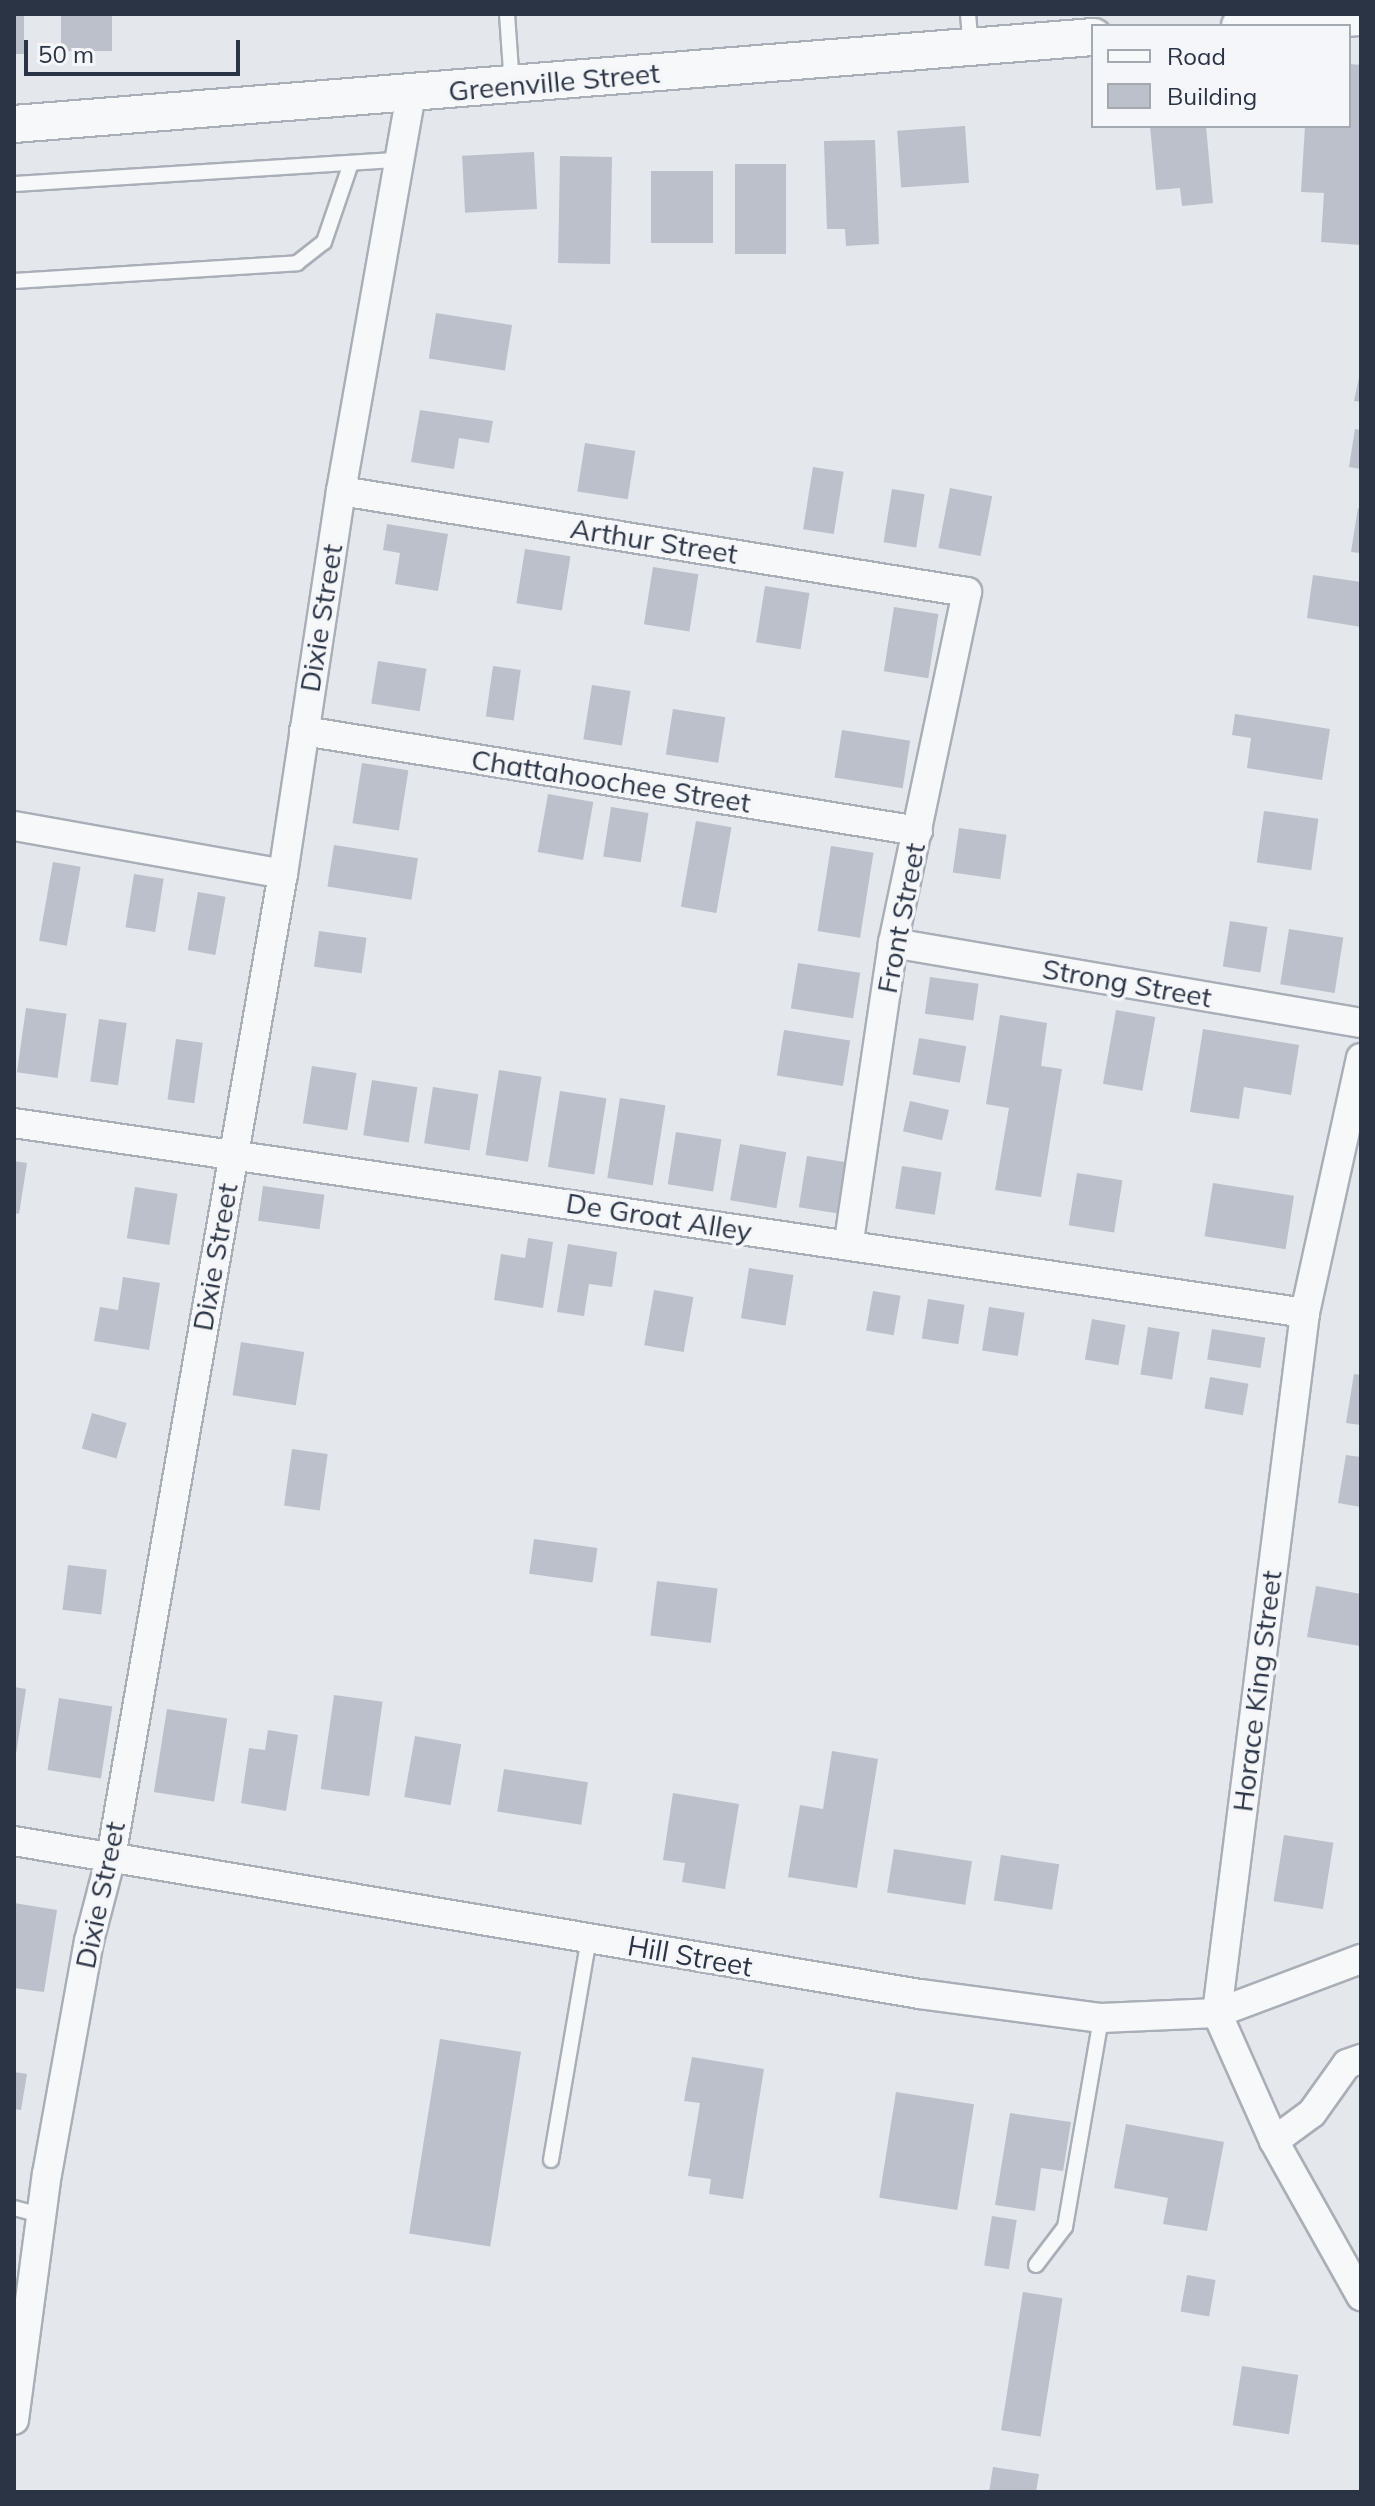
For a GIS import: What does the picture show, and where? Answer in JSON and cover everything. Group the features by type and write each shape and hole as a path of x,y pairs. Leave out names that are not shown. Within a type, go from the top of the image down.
{"street":[{"path":"1267,24 1361,17"},
{"name":"Greenville Street","path":"14,124 512,85 970,30 1085,29"},
{"name":"Dixie Street","path":"14,2420 41,2215 89,1941 111,1857 283,874 341,491 411,94"},
{"name":"Arthur Street","path":"341,491 967,592"},
{"name":"Front Street","path":"848,1246 893,943 967,592"},
{"name":"Chattahoochee Street","path":"304,731 918,831"},
{"path":"14,826 283,874"},
{"name":"Strong Street","path":"893,943 1361,1023"},
{"name":"Horace King Street","path":"1217,2013 1305,1313 1356,1109 1361,1058"},
{"name":"De Groat Alley","path":"14,1123 233,1152 1305,1313"},
{"name":"Hill Street","path":"14,1841 920,1994 1101,2018 1217,2013 1361,1959"},
{"path":"1217,2013 1274,2141 1361,2296"},
{"path":"1274,2141 1312,2113 1347,2064 1361,2059"}],"lane":[{"path":"507,14 512,85"},
{"path":"14,184 399,160"},
{"path":"14,281 297,263 324,242 351,163"},
{"path":"551,2160 589,1938"},
{"path":"1036,2265 1065,2227 1101,2018"},
{"path":"14,2208 41,2215"}],"building":[{"path":"14,14 24,14 24,54 14,54"},
{"path":"61,14 112,14 112,51 61,51"},
{"path":"1351,64 1361,65 1361,245 1321,242 1324,193 1301,192 1305,128 1351,128"},
{"path":"965,126 969,183 901,188 897,131"},
{"path":"1150,128 1206,128 1213,203 1182,206 1180,188 1156,190"},
{"path":"875,140 879,244 846,246 845,229 827,229 824,141"},
{"path":"534,152 537,209 465,213 462,156"},
{"path":"560,156 612,157 610,264 558,263"},
{"path":"735,164 786,164 786,254 735,254"},
{"path":"651,171 713,171 713,243 651,243"},
{"path":"436,313 512,325 505,370 429,358"},
{"path":"1361,368 1361,402 1354,401"},
{"path":"420,410 493,421 489,443 459,438 454,469 411,462"},
{"path":"1355,429 1361,430 1361,469 1349,467"},
{"path":"585,443 635,451 628,499 577,491"},
{"path":"813,467 844,472 834,534 803,529"},
{"path":"950,488 992,496 981,556 938,548"},
{"path":"892,489 925,494 916,547 884,542"},
{"path":"1358,508 1361,509 1361,553 1351,552"},
{"path":"387,524 448,534 438,591 395,584 400,553 383,550"},
{"path":"525,549 570,556 562,611 516,603"},
{"path":"653,567 698,574 689,631 644,624"},
{"path":"1313,575 1361,582 1361,627 1307,618"},
{"path":"765,586 809,593 801,649 756,642"},
{"path":"894,607 938,614 928,678 884,671"},
{"path":"378,661 426,669 420,711 371,703"},
{"path":"493,666 521,670 514,720 486,717"},
{"path":"592,685 631,691 622,745 583,739"},
{"path":"673,709 725,717 718,763 666,754"},
{"path":"1235,714 1330,729 1322,780 1247,768 1251,738 1232,735"},
{"path":"842,730 910,741 903,788 834,777"},
{"path":"362,763 408,770 399,831 352,823"},
{"path":"548,794 593,802 583,860 538,852"},
{"path":"611,807 649,813 641,862 603,856"},
{"path":"1264,811 1318,819 1311,870 1257,862"},
{"path":"696,821 731,827 716,913 681,907"},
{"path":"959,828 1007,835 1000,879 953,873"},
{"path":"334,845 418,858 411,900 327,886"},
{"path":"831,846 873,853 860,938 818,931"},
{"path":"53,862 81,867 67,946 39,941"},
{"path":"134,874 164,879 155,932 126,927"},
{"path":"198,892 226,897 215,955 188,950"},
{"path":"1230,921 1268,927 1260,972 1223,966"},
{"path":"1289,929 1343,938 1335,993 1280,984"},
{"path":"319,931 367,938 362,973 314,967"},
{"path":"798,963 860,973 853,1018 791,1008"},
{"path":"930,977 979,984 973,1020 925,1014"},
{"path":"26,1008 67,1014 58,1078 17,1072"},
{"path":"1116,1010 1155,1017 1142,1091 1103,1084"},
{"path":"1000,1015 1047,1023 1041,1066 1062,1069 1041,1197 995,1190 1009,1108 986,1104"},
{"path":"99,1019 127,1023 118,1085 90,1081"},
{"path":"1203,1029 1299,1045 1291,1095 1244,1087 1239,1119 1190,1112"},
{"path":"784,1030 850,1040 843,1086 777,1075"},
{"path":"919,1038 966,1046 960,1083 913,1074"},
{"path":"176,1039 203,1043 194,1103 168,1099"},
{"path":"312,1066 356,1073 347,1130 303,1123"},
{"path":"499,1070 541,1077 528,1162 486,1155"},
{"path":"372,1080 417,1087 409,1143 363,1135"},
{"path":"433,1087 478,1094 470,1150 424,1143"},
{"path":"560,1091 606,1098 594,1174 548,1167"},
{"path":"620,1098 665,1105 653,1185 607,1178"},
{"path":"910,1101 949,1110 942,1140 903,1131"},
{"path":"676,1132 721,1139 713,1192 668,1184"},
{"path":"740,1144 786,1152 776,1208 730,1200"},
{"path":"807,1156 852,1163 844,1215 799,1207"},
{"path":"14,1161 27,1163 19,1214 14,1213"},
{"path":"902,1166 942,1172 935,1215 895,1208"},
{"path":"1077,1173 1122,1180 1114,1233 1069,1225"},
{"path":"1213,1183 1294,1196 1286,1249 1205,1236"},
{"path":"263,1186 324,1195 320,1229 258,1221"},
{"path":"135,1187 177,1194 169,1245 127,1238"},
{"path":"528,1238 553,1242 543,1308 494,1300 501,1254 525,1258"},
{"path":"568,1244 617,1252 612,1287 589,1284 584,1316 557,1312"},
{"path":"749,1268 793,1275 785,1325 741,1318"},
{"path":"123,1277 160,1283 149,1350 94,1341 100,1307 118,1310"},
{"path":"654,1290 693,1297 684,1352 644,1345"},
{"path":"873,1291 901,1296 894,1335 866,1330"},
{"path":"928,1299 965,1305 958,1344 922,1339"},
{"path":"989,1307 1025,1313 1018,1356 982,1350"},
{"path":"1092,1319 1125,1325 1118,1365 1085,1359"},
{"path":"1148,1327 1180,1332 1172,1379 1140,1374"},
{"path":"1212,1329 1265,1337 1260,1368 1207,1360"},
{"path":"241,1342 304,1352 296,1405 233,1395"},
{"path":"1354,1374 1361,1375 1361,1425 1346,1423"},
{"path":"1210,1377 1248,1384 1243,1415 1204,1409"},
{"path":"92,1413 127,1423 116,1458 82,1449"},
{"path":"292,1449 328,1454 320,1510 284,1505"},
{"path":"1346,1455 1361,1457 1361,1507 1338,1503"},
{"path":"534,1539 597,1548 593,1583 529,1574"},
{"path":"68,1565 107,1570 101,1614 63,1610"},
{"path":"657,1581 718,1588 711,1643 650,1636"},
{"path":"1316,1586 1361,1594 1360,1646 1307,1637"},
{"path":"14,1687 26,1689 16,1754 14,1754"},
{"path":"334,1695 383,1702 369,1796 321,1789"},
{"path":"59,1698 112,1706 101,1779 48,1770"},
{"path":"167,1709 227,1719 214,1802 154,1792"},
{"path":"268,1730 298,1735 286,1811 241,1803 249,1748 265,1750"},
{"path":"415,1736 461,1744 451,1805 404,1797"},
{"path":"832,1751 878,1759 857,1888 788,1877 800,1805 823,1809"},
{"path":"504,1769 588,1782 581,1825 497,1811"},
{"path":"673,1793 739,1804 725,1889 682,1882 685,1863 663,1860"},
{"path":"1284,1835 1333,1843 1323,1909 1274,1901"},
{"path":"894,1849 972,1861 965,1905 887,1892"},
{"path":"1001,1855 1059,1864 1052,1910 994,1900"},
{"path":"14,1903 57,1910 44,1992 14,1988"},
{"path":"440,2039 521,2052 490,2246 409,2234"},
{"path":"692,2057 764,2069 743,2199 709,2194 711,2179 688,2176 700,2103 684,2101"},
{"path":"14,2072 27,2074 21,2110 14,2109"},
{"path":"896,2092 974,2104 957,2210 879,2198"},
{"path":"1010,2113 1071,2122 1063,2171 1041,2168 1035,2211 995,2205"},
{"path":"1126,2124 1224,2142 1207,2231 1163,2224 1168,2198 1114,2188"},
{"path":"992,2216 1017,2220 1009,2269 984,2265"},
{"path":"1187,2275 1216,2280 1209,2316 1181,2311"},
{"path":"1023,2292 1063,2298 1041,2437 1001,2430"},
{"path":"1242,2366 1298,2375 1289,2434 1233,2425"},
{"path":"993,2467 1039,2474 1036,2492 989,2492"}]}
